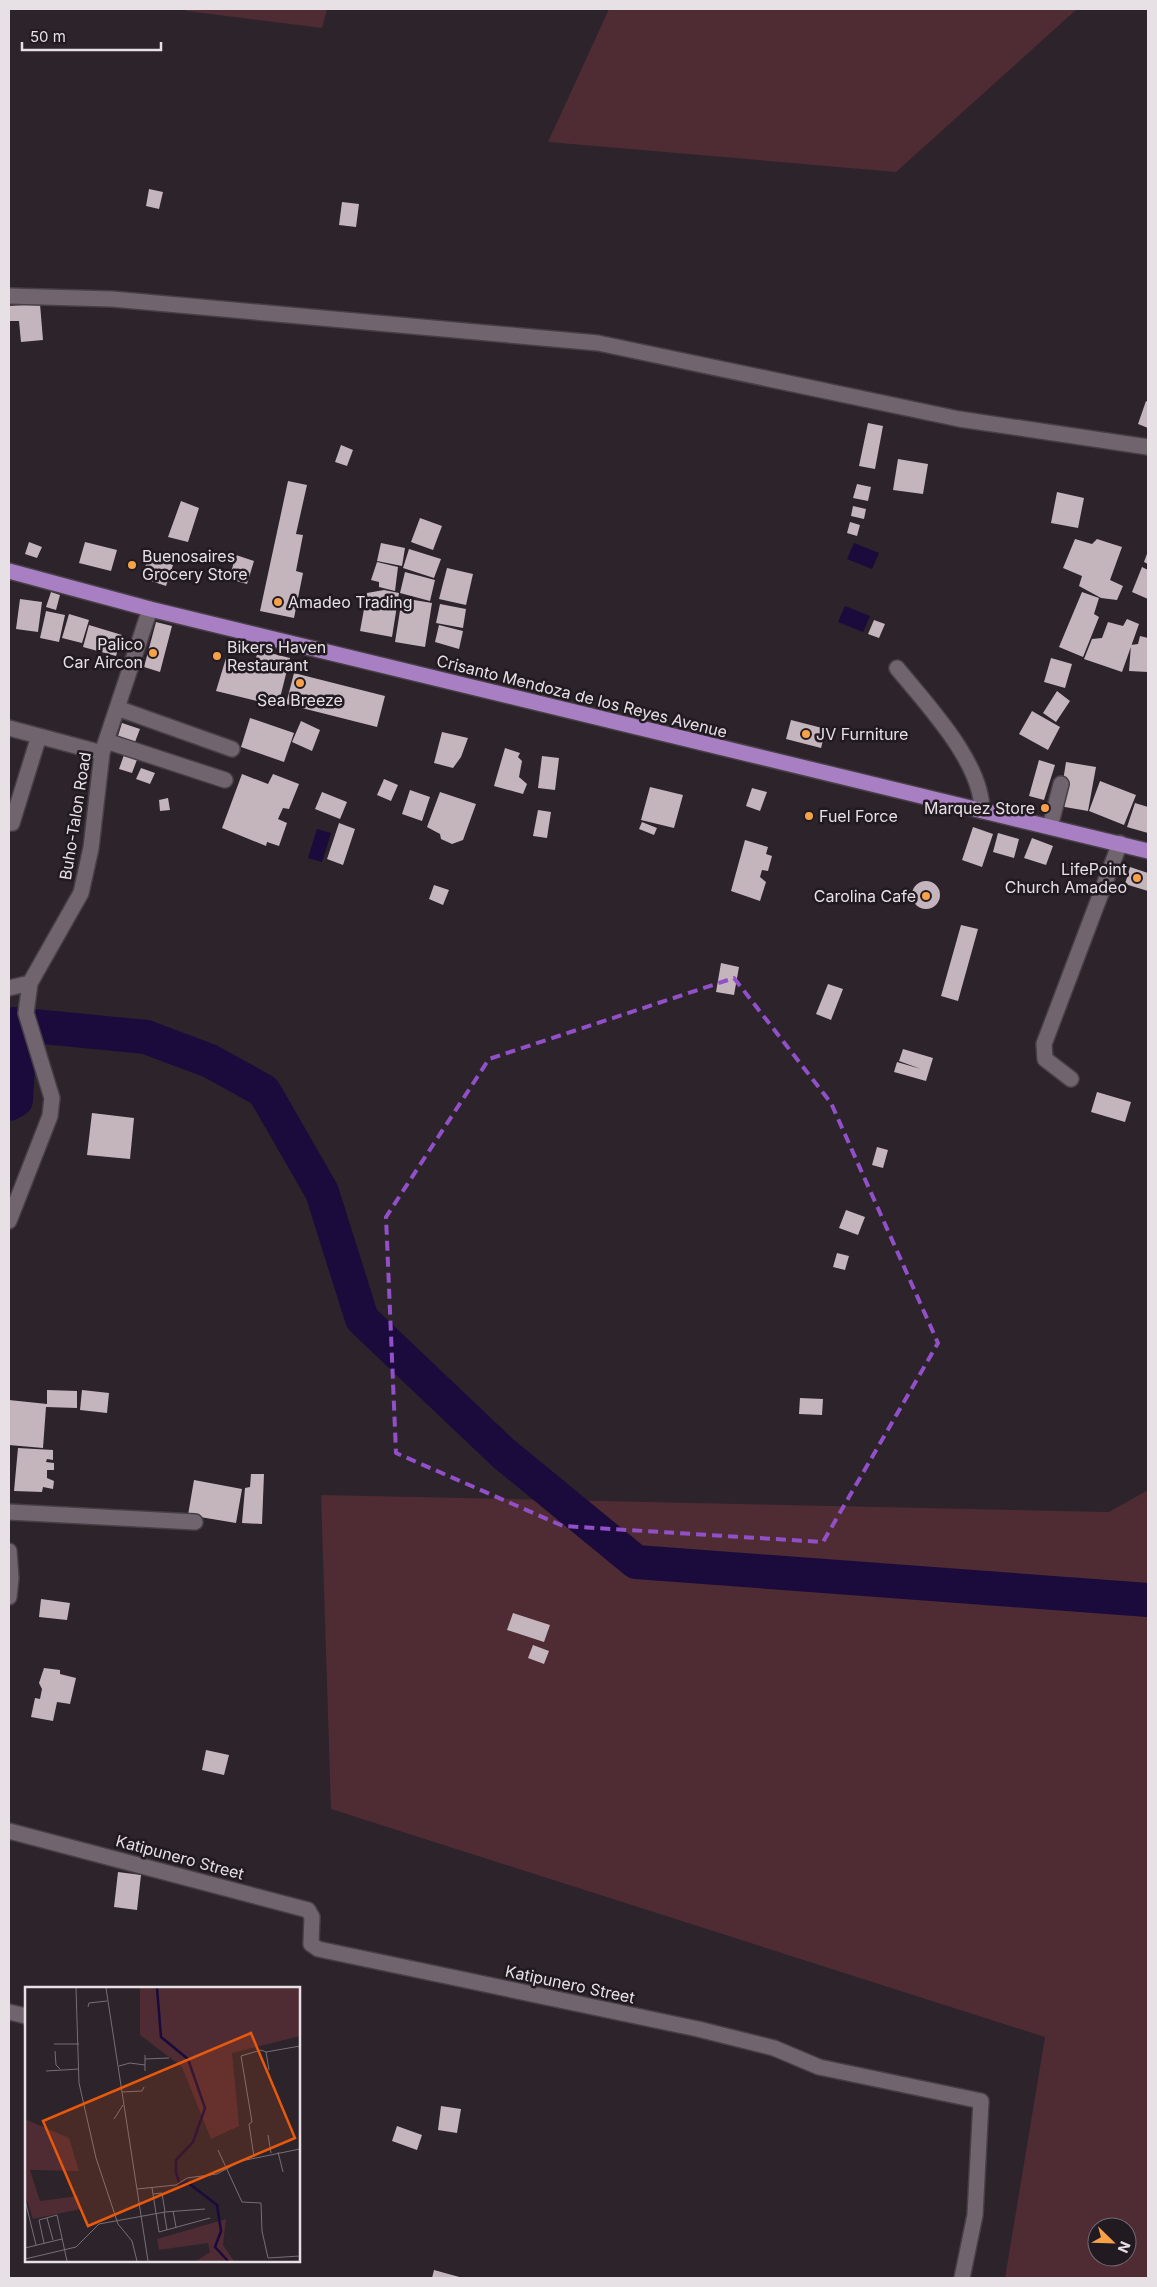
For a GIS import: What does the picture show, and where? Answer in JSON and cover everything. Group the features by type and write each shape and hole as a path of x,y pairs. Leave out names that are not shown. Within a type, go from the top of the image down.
{"main road":[{"name":"Crisanto Mendoza de los Reyes Avenue","path":"9,571 150,609 1148,851"}],"street":[{"path":"9,296 112,299 598,343 959,419 1148,448"},
{"name":"Buho-Talon Road","path":"9,1221 50,1116 52,1098 26,1013 30,983 81,893 91,848 104,747 150,609"},
{"path":"898,668 957,743 981,797 982,811"},
{"path":"117,708 232,749"},
{"path":"9,728 39,736 104,747 225,780"},
{"path":"9,823 12,823 39,736"},
{"path":"1050,827 1060,784"},
{"path":"1071,1079 1045,1059 1044,1044 1120,843"},
{"path":"9,988 30,983"},
{"path":"9,1512 195,1522"},
{"path":"9,1551 11,1578 9,1597"},
{"name":"Katipunero Street","path":"9,1831 308,1910 312,1917 311,1944 318,1949 698,2029 774,2048 819,2067 981,2101 975,2215 962,2278"},
{"path":"9,2012 25,2016"}],"highlighted area":[{"path":"734,978 831,1103 938,1343 823,1542 563,1526 396,1453 386,1217 489,1059"}],"shaded area":[{"path":"186,9 327,9 322,28 186,11"},
{"path":"609,9 1077,9 896,172 548,142"},
{"path":"854,543 879,553 872,569 847,559"},
{"path":"845,606 870,616 863,632 838,622"},
{"path":"317,829 331,833 322,862 308,858"},
{"path":"1148,1490 1148,2278 1005,2278 1045,2037 331,1809 321,1495 1109,1512"}],"building":[{"path":"149,189 163,192 159,209 146,206"},
{"path":"342,202 359,204 356,227 339,225"},
{"path":"40,304 43,340 21,342 19,321 9,321 9,306"},
{"path":"1146,401 1148,402 1148,428 1138,424"},
{"path":"868,423 883,426 875,469 859,466"},
{"path":"341,445 353,450 347,466 335,462"},
{"path":"898,459 928,464 923,494 893,490"},
{"path":"288,481 307,485 296,534 303,535 296,571 303,573 294,618 260,611"},
{"path":"857,484 871,487 868,501 853,498"},
{"path":"1057,492 1084,498 1078,528 1051,523"},
{"path":"181,501 199,508 188,542 168,537"},
{"path":"853,506 866,509 864,519 851,516"},
{"path":"420,518 442,526 433,550 411,542"},
{"path":"850,522 860,525 857,536 847,533"},
{"path":"1075,539 1092,544 1097,539 1122,547 1110,580 1123,586 1117,600 1101,598 1079,586 1082,576 1063,568"},
{"path":"29,542 42,547 37,558 25,554"},
{"path":"85,542 117,550 111,571 79,563"},
{"path":"381,543 405,548 402,566 377,561"},
{"path":"409,549 441,559 434,578 403,568"},
{"path":"1148,551 1148,564 1144,562"},
{"path":"236,555 254,561 247,584 229,579"},
{"path":"148,557 173,565 166,586 142,578"},
{"path":"377,562 398,567 395,591 379,587 379,582 371,580"},
{"path":"1142,567 1148,570 1148,599 1132,592"},
{"path":"447,568 473,574 466,605 439,599"},
{"path":"405,572 435,580 430,601 400,593"},
{"path":"384,590 399,593 392,637 360,631 367,593"},
{"path":"51,592 60,595 56,610 46,607"},
{"path":"1082,592 1099,598 1094,614 1099,617 1083,657 1059,647"},
{"path":"402,598 432,603 425,647 395,642"},
{"path":"20,599 42,602 38,632 16,629"},
{"path":"440,604 466,609 463,628 436,623"},
{"path":"46,611 65,615 59,642 40,638"},
{"path":"69,614 89,620 82,643 62,638"},
{"path":"1127,619 1139,624 1122,672 1084,659 1092,639 1102,638 1108,622 1123,626"},
{"path":"874,620 885,624 879,638 868,634"},
{"path":"156,622 172,626 160,672 144,667"},
{"path":"89,625 122,635 116,656 83,647"},
{"path":"439,625 463,631 459,649 435,642"},
{"path":"1140,636 1148,638 1148,672 1129,671 1131,645 1138,644"},
{"path":"258,650 290,658 278,706 216,691 226,658 254,666"},
{"path":"1051,658 1072,664 1065,688 1044,682"},
{"path":"294,673 385,696 377,727 286,704"},
{"path":"1057,691 1070,701 1056,722 1043,713"},
{"path":"1032,711 1060,727 1048,750 1019,734"},
{"path":"250,718 294,733 284,762 241,747"},
{"name":"JV Furniture","path":"791,720 826,729 821,748 786,739"},
{"path":"301,721 320,730 312,751 292,742"},
{"path":"122,723 140,729 135,742 118,736"},
{"path":"442,732 468,738 461,757 453,768 434,763"},
{"path":"505,748 520,753 518,757 522,761 519,777 527,784 523,794 494,786"},
{"path":"125,752 138,757 132,773 119,769"},
{"path":"542,756 559,758 555,790 538,788"},
{"path":"1039,760 1055,765 1044,800 1029,796"},
{"path":"1066,762 1096,767 1088,811 1059,806"},
{"path":"141,768 155,773 150,784 136,779"},
{"path":"242,774 268,784 273,774 299,784 289,809 283,808 278,819 287,823 279,846 267,842 266,846 222,828"},
{"path":"384,779 398,785 391,801 377,795"},
{"path":"1100,781 1136,795 1124,825 1089,811"},
{"path":"650,787 683,795 674,828 641,820"},
{"path":"752,788 767,792 760,811 746,806"},
{"path":"410,790 430,797 422,821 402,814"},
{"path":"322,792 347,802 340,819 315,809"},
{"path":"440,792 476,804 463,840 452,844 441,839 440,834 427,827"},
{"path":"168,798 170,810 160,811 159,800"},
{"path":"1135,803 1148,807 1148,833 1127,827"},
{"path":"538,810 551,812 547,838 533,836"},
{"path":"642,822 657,828 654,835 639,829"},
{"path":"339,823 355,829 343,865 327,859"},
{"path":"973,827 993,834 982,867 962,860"},
{"path":"998,833 1019,839 1014,858 993,852"},
{"path":"1032,838 1053,846 1046,865 1024,858"},
{"path":"745,840 768,847 766,854 772,856 768,871 762,870 760,877 766,882 760,901 731,891"},
{"name":"LifePoint Church Amadeo","path":"1130,867 1148,873 1148,891 1125,884"},
{"name":"Carolina Cafe","path":"926,881 936,885 940,895 936,905 926,909 916,905 912,895 916,885"},
{"path":"434,885 449,890 443,905 429,899"},
{"path":"961,925 978,929 958,1001 941,996"},
{"path":"721,963 739,967 734,995 716,992"},
{"path":"828,984 843,989 831,1020 816,1014"},
{"path":"903,1049 933,1058 926,1081 894,1072 897,1062 921,1069 899,1061"},
{"path":"1097,1092 1131,1102 1125,1122 1091,1112"},
{"path":"92,1113 134,1118 130,1159 87,1155"},
{"path":"877,1147 888,1150 883,1168 872,1165"},
{"path":"846,1210 865,1217 858,1235 839,1228"},
{"path":"837,1253 849,1256 845,1270 833,1267"},
{"path":"47,1390 77,1391 77,1408 46,1407 43,1448 9,1445 9,1400 47,1404"},
{"path":"82,1390 109,1393 107,1413 80,1410"},
{"path":"800,1398 823,1399 822,1415 799,1414"},
{"path":"18,1448 53,1450 53,1460 47,1459 46,1462 54,1463 54,1470 47,1470 47,1478 54,1481 53,1489 43,1487 42,1492 14,1491"},
{"path":"251,1474 264,1474 262,1524 242,1523 245,1488 250,1487"},
{"path":"194,1480 242,1489 236,1523 188,1515"},
{"path":"41,1599 70,1603 67,1620 39,1617"},
{"path":"513,1613 550,1625 544,1642 507,1630"},
{"path":"533,1645 549,1651 544,1664 528,1658"},
{"path":"44,1668 60,1670 60,1674 76,1678 70,1704 57,1702 53,1721 31,1717 35,1698 40,1699 42,1689 39,1683"},
{"path":"206,1750 229,1755 224,1775 202,1770"},
{"path":"118,1872 141,1875 137,1910 114,1907"},
{"path":"441,2106 461,2109 457,2133 438,2130"},
{"path":"397,2126 422,2135 417,2150 392,2141"},
{"path":"434,2270 463,2278 432,2278"}],"waterway":[{"path":"9,1104 16,1100 18,1063 13,1024 146,1037 210,1061 264,1091 322,1192 362,1319 503,1453 636,1562 1148,1600"}],"place":[{"name":"Buenosaires Grocery Store","path":"132,565"},
{"name":"Amadeo Trading","path":"278,602"},
{"name":"Palico Car Aircon","path":"153,653"},
{"name":"Bikers Haven Restaurant","path":"217,656"},
{"name":"Sea Breeze","path":"300,683"},
{"name":"JV Furniture","path":"806,734"},
{"name":"Marquez Store","path":"1045,808"},
{"name":"Fuel Force","path":"809,816"},
{"name":"LifePoint Church Amadeo","path":"1137,878"},
{"name":"Carolina Cafe","path":"926,896"}]}
